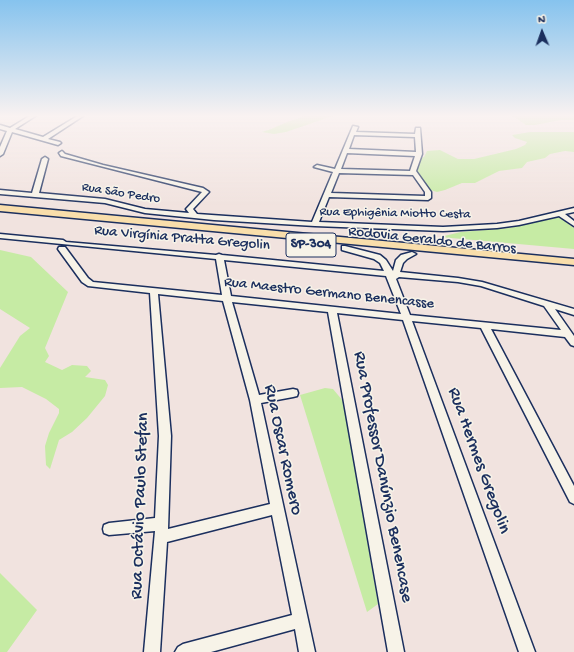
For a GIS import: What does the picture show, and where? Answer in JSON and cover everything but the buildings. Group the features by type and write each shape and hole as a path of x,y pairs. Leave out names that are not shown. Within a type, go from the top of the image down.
{"highway":[{"name":"Rodovia Geraldo de Barros","path":"0,208 152,221 574,262"},
{"name":"Rodovia Geraldo de Barros","path":"49,212 147,228 574,270"},
{"path":"152,221 190,216"},
{"path":"214,218 282,234"}],"street":[{"path":"315,224 338,172 347,145"},
{"path":"327,195 428,198 429,195 414,173 413,168 419,154 419,145"},
{"path":"0,154 2,148"},
{"path":"345,151 419,154"},
{"path":"62,153 63,155 102,166 201,189 206,192 189,209 190,216"},
{"path":"35,195 45,159"},
{"path":"317,167 338,172 414,173"},
{"name":"Rua São Pedro","path":"0,192 106,201 145,211 214,218"},
{"name":"Rua Ephigênia Miotto Cesta","path":"214,218 444,229 519,223 574,210"},
{"path":"561,214 574,224"},
{"name":"Rua Virgínia Pratta Gregolin","path":"0,236 65,244 219,256 374,271 393,276 439,277 482,284 574,312"},
{"name":"Rua Maestro Germano Benencasse","path":"65,244 88,282 567,334"},
{"path":"345,248 377,256 383,262 374,271"},
{"path":"393,276 399,262 404,257 412,254"},
{"name":"Rua Oscar Romero","path":"219,256 228,298 255,400 307,652"},
{"name":"Rua Hermes Gregolin","path":"383,262 393,276 527,652"},
{"name":"Rua Octávio Paulo Stefan","path":"152,652 161,537 165,436 154,290"},
{"path":"548,305 574,344"},
{"name":"Rua Professor Danúnzio Benencase","path":"332,309 396,652"},
{"path":"484,325 574,498"},
{"path":"255,400 293,393"},
{"path":"161,537 278,508"},
{"path":"108,530 161,524"},
{"path":"183,652 301,620"}],"green space":[{"path":"524,145 574,145 574,152 565,151 550,154 545,158 527,162 522,168 499,171 475,183 462,183 437,192 427,189 418,175 417,168 419,166 416,163 419,159 424,157 427,151 440,150 458,159 474,159 516,149"},
{"path":"559,217 574,228 574,249 440,237 461,232 509,228"},
{"path":"0,250 31,257 68,292 45,348 49,356 45,362 62,370 72,365 87,366 91,371 85,377 105,380 108,385 105,396 87,418 72,432 59,440 50,469 46,465 45,446 49,433 59,413 59,409 46,399 22,387 0,388 0,368 20,336 30,328 0,309"},
{"path":"325,388 333,389 343,401 378,604 367,612 300,395"},
{"path":"0,573 37,610 7,652 0,652"}]}
